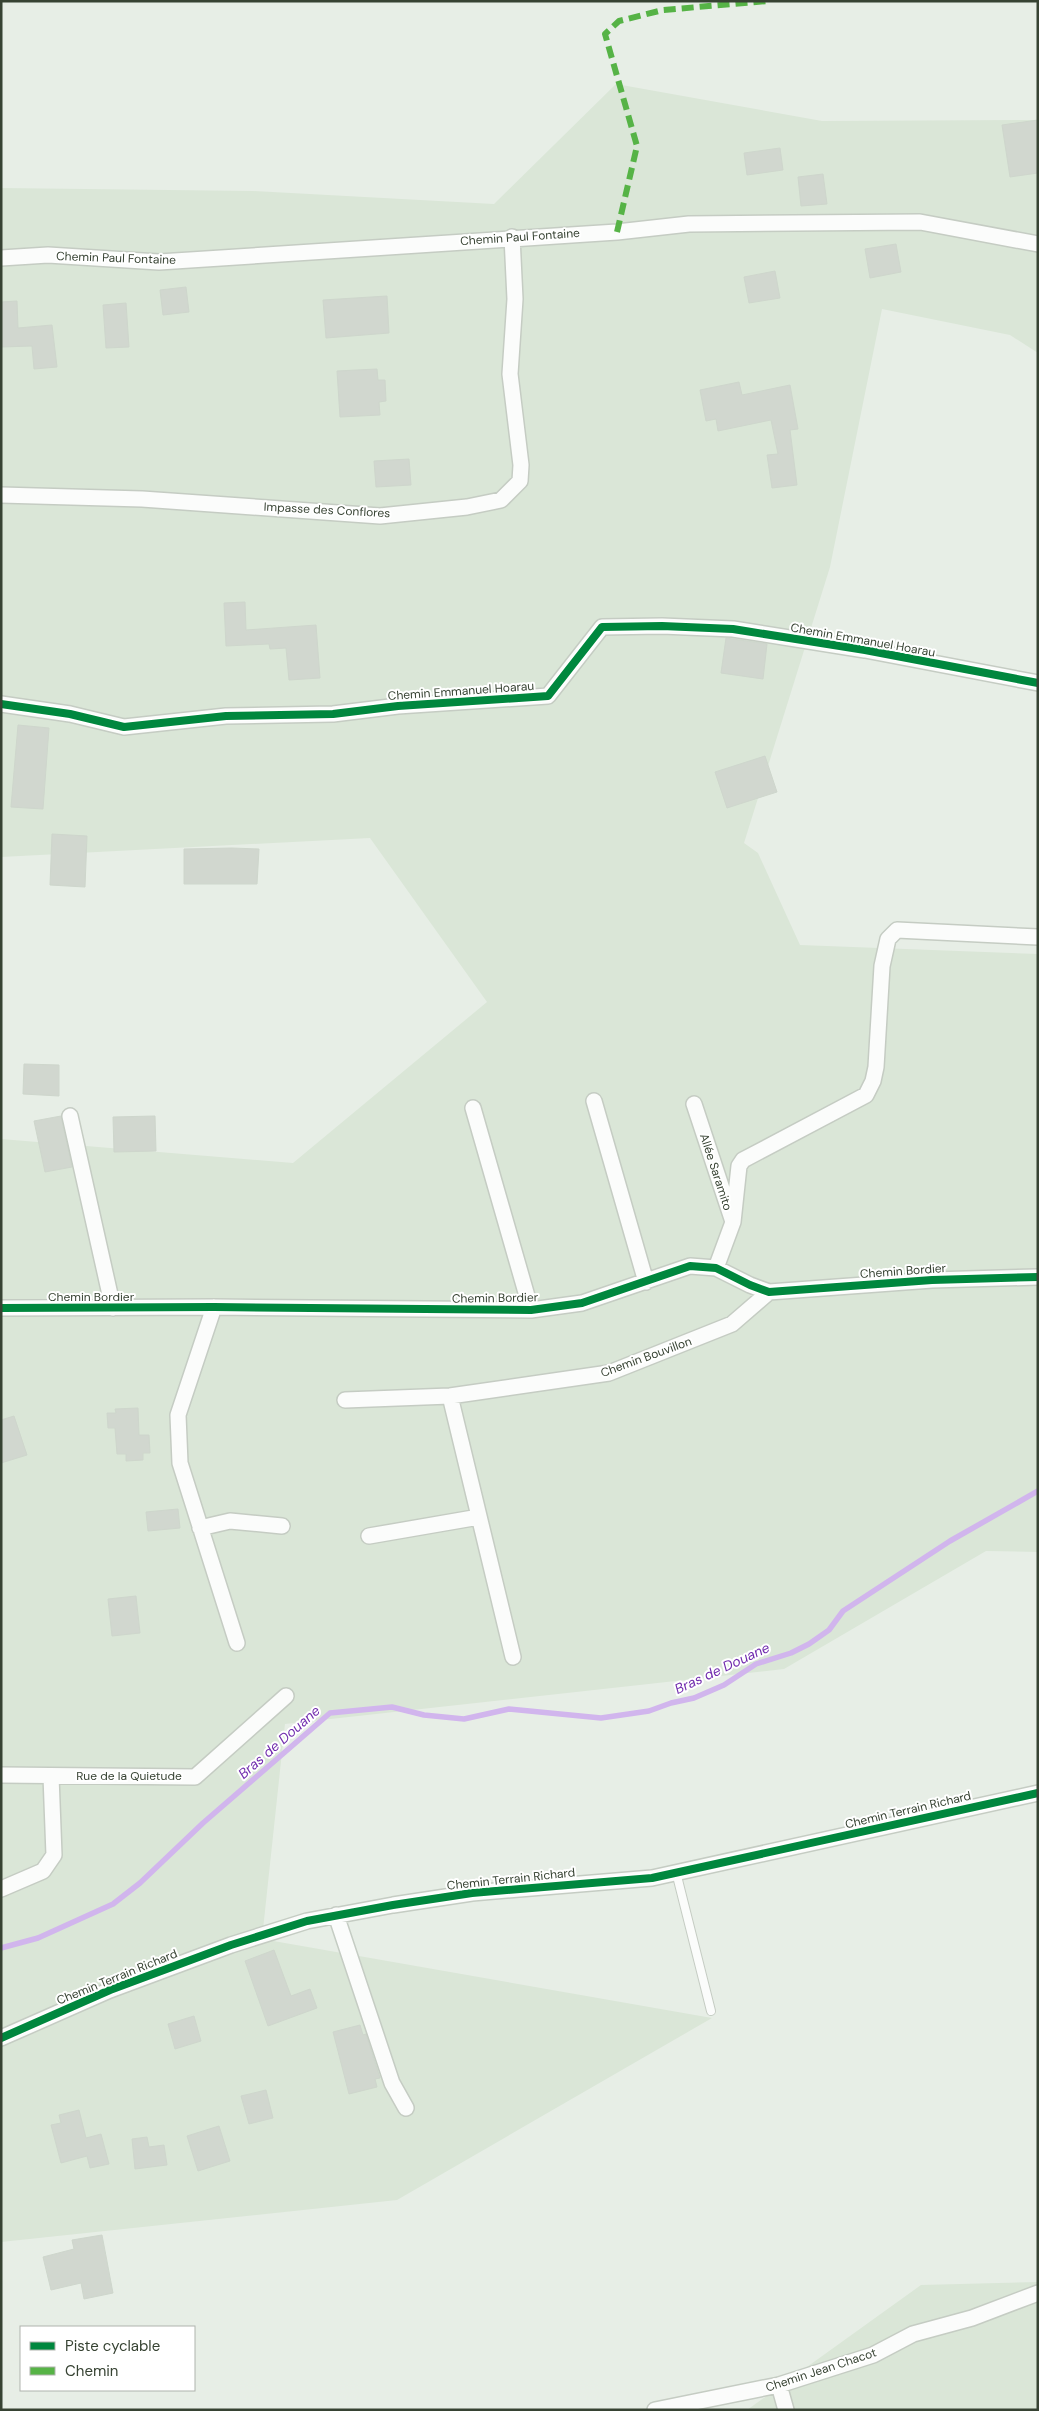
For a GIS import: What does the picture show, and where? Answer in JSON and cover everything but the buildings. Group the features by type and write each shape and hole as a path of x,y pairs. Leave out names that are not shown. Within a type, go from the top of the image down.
{"street":[{"name":"Chemin Paul Fontaine","path":"1,258 48,255 159,262 512,237 617,232 689,224 920,222 1038,244"},
{"name":"Impasse des Conflores","path":"1,495 142,499 380,516 467,507 501,500 520,481 521,465 510,374 515,299 512,237"},
{"name":"Chemin Emmanuel Hoarau","path":"1,704 70,714 124,727 226,716 333,714 398,706 548,696 602,627 636,626 733,629 836,645 1038,683"},
{"path":"733,1222 739,1166 743,1160 866,1095 873,1081 876,1067 882,966 888,939 897,930 1038,937"},
{"path":"594,1101 646,1282"},
{"name":"Allée Saramito","path":"694,1104 733,1222 716,1268"},
{"path":"473,1108 532,1310"},
{"path":"70,1116 113,1308"},
{"name":"Chemin Bordier","path":"1,1308 214,1307 532,1310 582,1303 690,1266 716,1268 769,1292 932,1280 1038,1277"},
{"name":"Chemin Bouvillon","path":"345,1400 450,1396 609,1373 732,1324 769,1292"},
{"path":"214,1307 178,1415 177,1424 180,1463 237,1643"},
{"path":"450,1396 513,1657"},
{"path":"369,1536 479,1517"},
{"path":"200,1528 230,1521 282,1526"},
{"name":"Rue de la Quietude","path":"1,1775 195,1776 286,1696"},
{"path":"1,1889 43,1871 54,1855 51,1776"},
{"name":"Chemin Terrain Richard","path":"1,2038 110,1990 231,1944 307,1921 472,1893 652,1878 1038,1794"},
{"path":"336,1915 392,2083 406,2108"},
{"name":"Chemin Jean Chacot","path":"655,2410 779,2385 873,2355 913,2334 972,2318 1038,2293"},
{"path":"779,2385 786,2410"}],"lane":[{"path":"676,1872 711,2012"}],"shaded area":[{"path":"616,84 822,121 1038,120 1038,353 1010,335 882,309 830,567 744,843 758,853 800,945 1038,954 1038,1552 986,1551 784,1669 285,1724 262,1939 712,2018 397,2200 1,2242 1,1139 293,1163 487,1002 370,838 1,857 1,188 253,191 494,204"},
{"path":"1038,2282 1038,2410 747,2410 921,2285"}],"waterway":[{"name":"Bras de Douane","path":"1,1948 38,1938 113,1904 140,1883 203,1823 330,1713 392,1707 424,1715 464,1719 509,1709 601,1718 649,1711 671,1703 694,1698 724,1685 756,1664 791,1653 809,1644 829,1630 843,1611 950,1541 1038,1491"}],"marked path":[{"path":"617,232 637,146 605,34 619,21 663,10 768,1"}],"cycle path":[{"path":"1,704 70,714 124,727 226,716 333,714 398,706 548,696 602,627 662,626 733,629 865,650 1038,683"},
{"path":"1,1308 214,1307 531,1310 582,1303 690,1266 716,1268 769,1292 932,1280 1038,1277"},
{"path":"1,2038 110,1990 231,1945 307,1921 472,1893 652,1878 1038,1793"}]}
